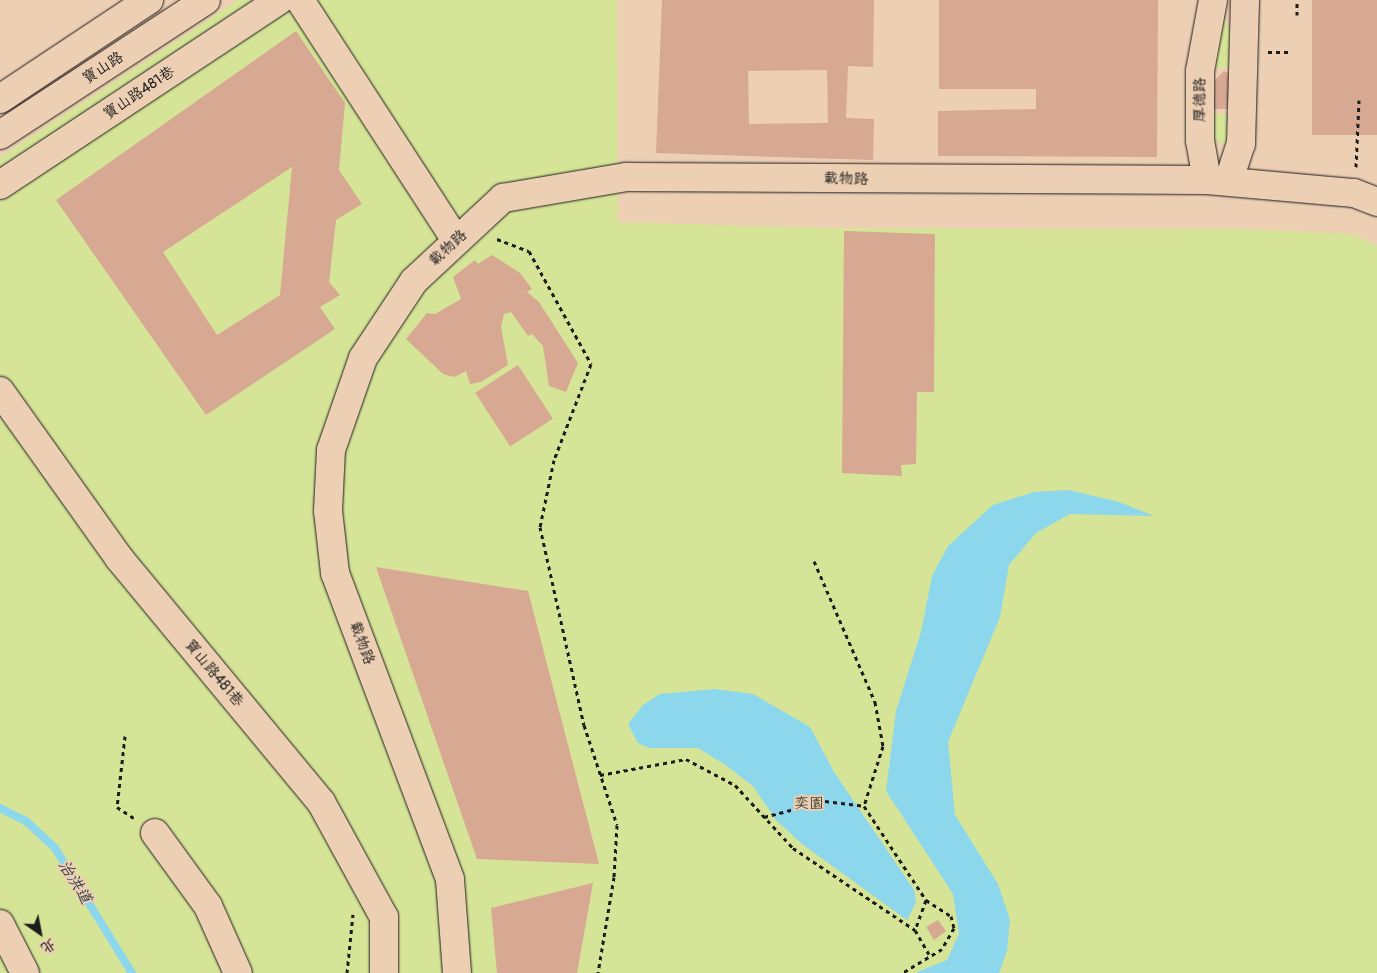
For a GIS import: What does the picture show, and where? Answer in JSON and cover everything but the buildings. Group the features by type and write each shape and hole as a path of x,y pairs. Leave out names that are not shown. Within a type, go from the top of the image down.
{"street":[{"name":"寶山路","path":"0,99 149,0"},
{"name":"寶山路","path":"0,135 206,0"},
{"name":"寶山路481巷","path":"0,185 279,0"},
{"path":"300,0 456,240"},
{"name":"厚德路","path":"1213,0 1200,71 1200,141 1218,180"},
{"path":"1245,0 1242,144 1218,180 1354,193 1377,202"},
{"name":"載物路","path":"457,973 450,879 335,573 328,511 331,450 363,358 414,282 456,240 503,198 626,177 1218,180"},
{"name":"寶山路481巷","path":"0,391 119,558 321,802 384,917 384,973"},
{"path":"155,833 208,906 238,973"},
{"path":"0,924 25,973"}],"path":[{"path":"1296,16 1297,0"},
{"path":"1260,52 1292,52"},
{"path":"1356,171 1359,100"},
{"path":"493,238 529,250 591,364 554,460 540,527 584,725 617,825 614,877 598,973"},
{"path":"814,561 876,702 883,746 864,806"},
{"path":"125,736 117,806 155,833"},
{"path":"600,774 686,759 735,785 792,848 915,930 929,954"},
{"path":"728,786 735,785"},
{"path":"764,816 825,801 864,806 926,900 951,916 954,928 942,949 929,954 902,973"},
{"path":"915,930 926,900"},
{"path":"347,973 354,906"}],"green space":[{"name":"奕園","path":"238,0 617,0 618,222 829,228 1246,229 1353,234 1377,246 1377,973 0,973 0,157"},
{"path":"1225,17 1234,43 1233,68 1214,68"},
{"path":"1214,114 1230,114 1226,145 1212,139"}],"water":[{"path":"1069,490 1119,502 1154,516 1070,514 1036,533 1009,565 1000,617 948,742 955,815 998,884 1010,920 1007,951 999,973 915,973 947,960 959,934 953,894 886,791 896,711 921,632 932,576 948,546 993,505 1034,492"},
{"path":"715,689 753,694 810,727 834,772 914,890 916,902 907,920 802,844 776,820 753,786 724,764 698,748 649,748 638,743 628,724 643,705 660,694"}],"waterway":[{"name":"治洪道","path":"0,808 26,821 55,848 132,973"}]}
